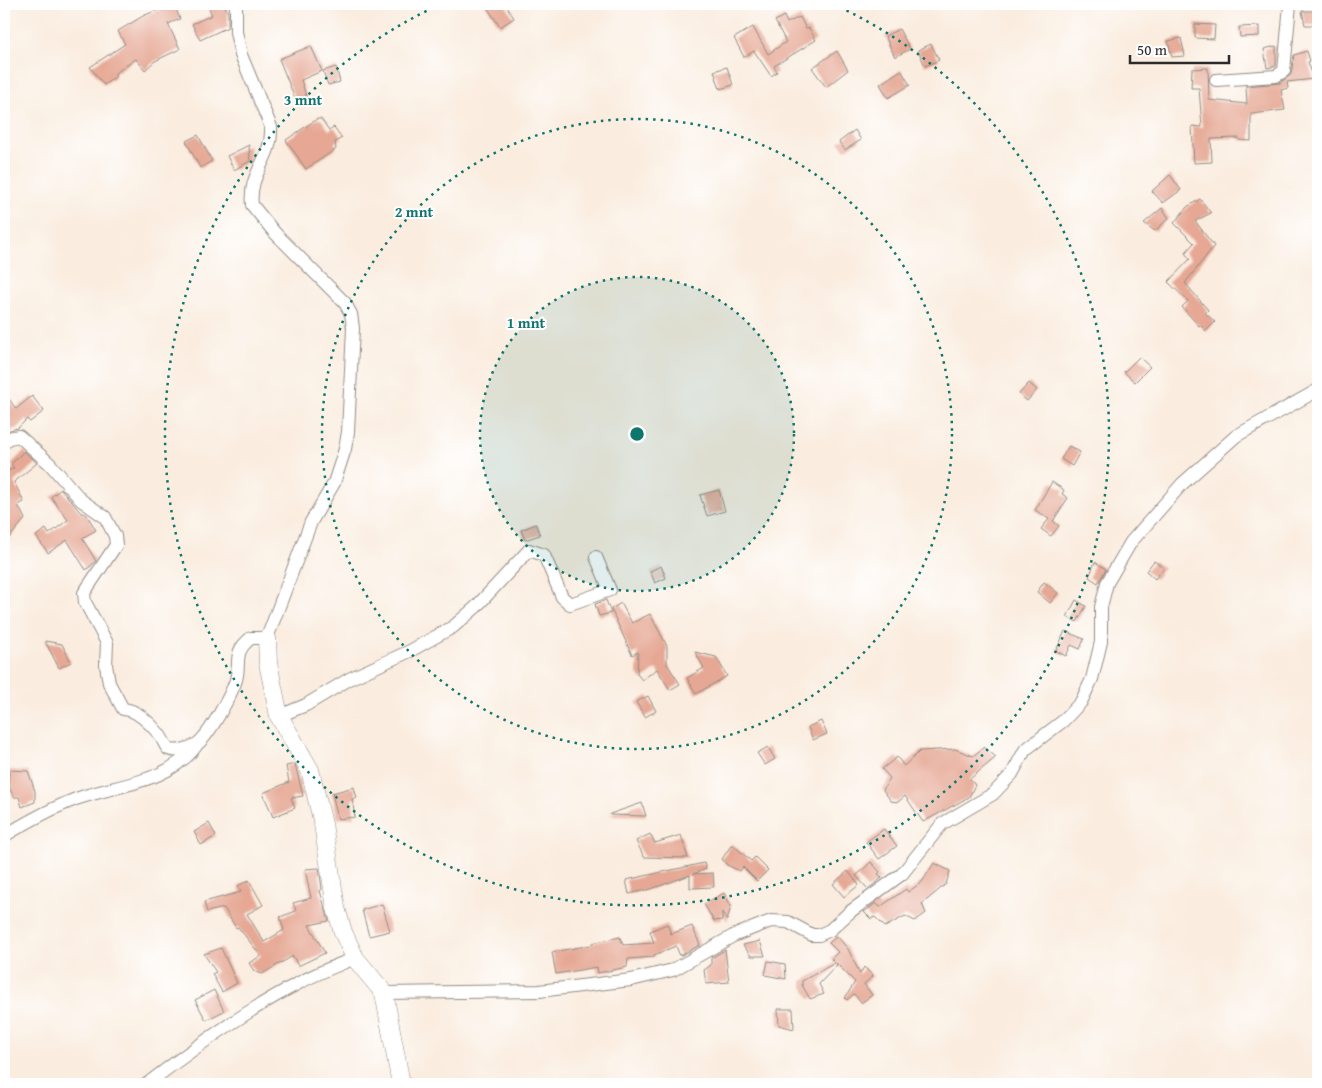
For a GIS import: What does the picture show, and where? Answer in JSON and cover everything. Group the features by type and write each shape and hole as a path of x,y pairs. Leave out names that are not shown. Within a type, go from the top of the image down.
{"street":[{"path":"236,4 236,32 241,55 271,127 272,140 269,151 252,182 252,205 275,233 345,303 351,314 353,328 345,449 334,483 308,529 267,638 268,663 279,716 310,770 323,824 336,908 342,932 355,958 384,993 401,1084"},
{"path":"1216,80 1276,76 1284,71 1290,4"},
{"path":"384,993 539,990 631,980 673,970 733,936 771,921 788,922 812,935 819,936 830,930 851,911 902,874 942,824 993,794 1012,774 1025,750 1063,721 1081,702 1094,674 1101,642 1101,607 1107,583 1131,542 1182,484 1236,436 1318,390"},
{"path":"4,443 9,438 19,436 50,464 81,500 106,518 115,536 116,545 84,593 84,602 107,643 106,665 109,683 123,709 131,709 136,712 160,736 168,749 182,750 197,744"},
{"path":"279,716 306,705 351,678 410,651 453,627 476,607 529,550 544,555 566,604 610,590 596,557"},
{"path":"4,836 31,819 76,799 144,781 160,774 184,759 211,726 236,680 236,660 243,645 251,638 267,638"},
{"path":"147,1084 195,1048 260,1006 300,982 355,958"}],"building":[{"path":"160,4 174,4 180,19 168,24 180,49 155,61 145,70 136,59 114,74 116,76 104,85 90,67 125,44 118,31 143,16 162,8"},
{"path":"207,4 224,4 228,12 228,27 200,40 192,24 212,15"},
{"path":"485,4 505,4 514,18 500,27"},
{"path":"1302,11 1318,11 1318,25 1305,25"},
{"path":"784,16 787,23 800,17 806,29 809,28 816,40 774,66 777,72 771,76 754,51 744,57 734,38 753,27 768,54 786,42 775,21"},
{"path":"1195,24 1215,25 1214,39 1195,38"},
{"path":"1259,26 1259,36 1240,37 1239,27"},
{"path":"899,29 910,49 895,57 885,36"},
{"path":"1181,38 1185,56 1172,57 1168,41"},
{"path":"931,44 939,60 925,66 918,50"},
{"path":"311,46 322,71 301,80 308,102 298,106 279,59"},
{"path":"1276,46 1276,66 1267,68 1264,49"},
{"path":"837,51 848,70 826,87 812,68"},
{"path":"1307,51 1310,61 1308,62 1314,79 1287,82 1288,88 1281,90 1285,110 1251,114 1251,141 1239,140 1239,138 1211,139 1212,162 1194,163 1192,126 1202,127 1199,88 1191,88 1192,69 1208,68 1209,100 1247,104 1246,86 1280,83 1291,75 1294,55"},
{"path":"336,67 340,82 328,85 323,71"},
{"path":"727,67 733,85 720,89 714,71"},
{"path":"901,70 910,85 888,98 880,84"},
{"path":"317,119 321,119 329,130 334,127 342,138 335,142 336,149 306,169 286,140"},
{"path":"855,130 861,140 845,150 839,142"},
{"path":"198,135 212,161 200,168 186,141"},
{"path":"249,145 250,161 234,170 227,156"},
{"path":"1170,175 1181,190 1163,203 1152,191"},
{"path":"1200,199 1211,213 1195,221 1214,246 1185,283 1208,310 1205,313 1215,322 1206,331 1182,307 1188,301 1168,282 1190,259 1185,253 1194,243 1174,223 1187,207"},
{"path":"1162,208 1169,218 1155,231 1144,223"},
{"path":"1139,357 1150,367 1135,382 1124,372"},
{"path":"1029,383 1037,390 1027,401 1019,394"},
{"path":"4,392 16,409 32,396 44,411 30,422 27,419 18,428 6,431 4,429"},
{"path":"1069,446 1080,452 1072,466 1061,459"},
{"path":"24,451 37,463 14,482 24,502 18,505 25,519 4,544 4,463 8,471 14,468 11,464"},
{"path":"1052,482 1064,490 1062,494 1068,498 1053,521 1059,526 1051,536 1041,529 1049,519 1035,510"},
{"path":"61,489 81,513 86,514 96,530 82,538 96,561 86,570 67,540 48,553 36,536 46,529 49,534 68,520 51,497"},
{"path":"719,490 725,511 707,516 700,495"},
{"path":"536,524 540,535 525,540 521,530"},
{"path":"1154,561 1164,568 1155,579 1146,571"},
{"path":"1095,562 1106,569 1098,583 1089,577"},
{"path":"661,566 666,578 655,583 650,571"},
{"path":"1044,582 1058,593 1050,603 1037,592"},
{"path":"606,600 611,613 599,616 595,604"},
{"path":"1076,600 1086,606 1077,622 1067,617"},
{"path":"621,603 632,623 650,614 667,646 667,664 680,684 670,690 657,669 642,680 637,674 638,652 632,655 611,609"},
{"path":"1065,631 1084,639 1080,649 1071,645 1066,656 1056,651"},
{"path":"45,641 62,644 71,662 59,668"},
{"path":"695,652 716,657 727,676 696,694 687,678 704,668"},
{"path":"648,696 656,711 645,717 636,702"},
{"path":"821,721 827,734 813,740 808,727"},
{"path":"768,747 775,759 765,765 757,753"},
{"path":"984,747 996,757 970,779 975,785 969,797 923,822 905,796 898,802 891,801 883,790 890,778 882,769 897,757 904,766 920,751 955,749 973,756"},
{"path":"295,764 303,796 291,798 295,808 273,817 263,793 289,782 286,766"},
{"path":"9,770 28,771 35,791 35,802 22,807 19,797 14,797 8,786"},
{"path":"354,787 357,798 352,799 355,817 338,819 332,793"},
{"path":"642,803 646,816 610,815 610,814"},
{"path":"209,823 216,836 201,845 194,832"},
{"path":"884,829 897,846 879,859 866,842"},
{"path":"650,834 655,843 681,835 688,858 644,857 636,841"},
{"path":"732,844 751,861 755,857 768,870 757,881 743,867 740,871 727,865 722,859"},
{"path":"871,862 880,872 878,874 882,878 868,889 856,876"},
{"path":"704,863 706,869 693,874 713,873 714,887 690,888 690,875 651,889 629,894 626,880"},
{"path":"934,863 950,871 946,884 922,904 926,913 915,921 905,916 885,927 875,917 871,919 864,912 876,903 880,907 906,889 908,892 922,882"},
{"path":"319,868 322,889 320,891 329,921 309,925 325,953 298,966 293,956 262,974 254,971 249,963 261,956 238,927 236,928 224,908 207,912 204,902 241,892 238,886 249,880 263,905 247,914 264,942 284,930 280,917 296,911 293,903 311,898 305,869"},
{"path":"848,871 859,885 844,897 833,884"},
{"path":"724,893 731,906 727,921 722,912 722,920 714,921 704,904"},
{"path":"382,904 390,931 369,936 362,910"},
{"path":"667,924 671,934 692,926 700,945 680,956 676,946 654,955 654,957 628,959 627,967 598,973 597,967 556,974 552,952 592,945 592,943 620,937 623,945 654,943 650,931"},
{"path":"837,936 848,949 860,974 864,967 873,976 864,984 872,995 861,1003 854,994 847,1000 845,998 855,982 836,963 837,965 819,984 824,994 810,999 802,985 802,981 835,963 831,959 838,952 829,943"},
{"path":"760,941 765,956 751,956 743,945"},
{"path":"221,948 237,983 222,992 212,974 216,972 204,954"},
{"path":"725,950 729,982 706,984 704,970 711,965 711,958"},
{"path":"768,961 785,964 786,979 765,975"},
{"path":"214,990 224,1011 206,1020 195,1000"},
{"path":"778,1009 793,1009 794,1029 779,1025"}]}
